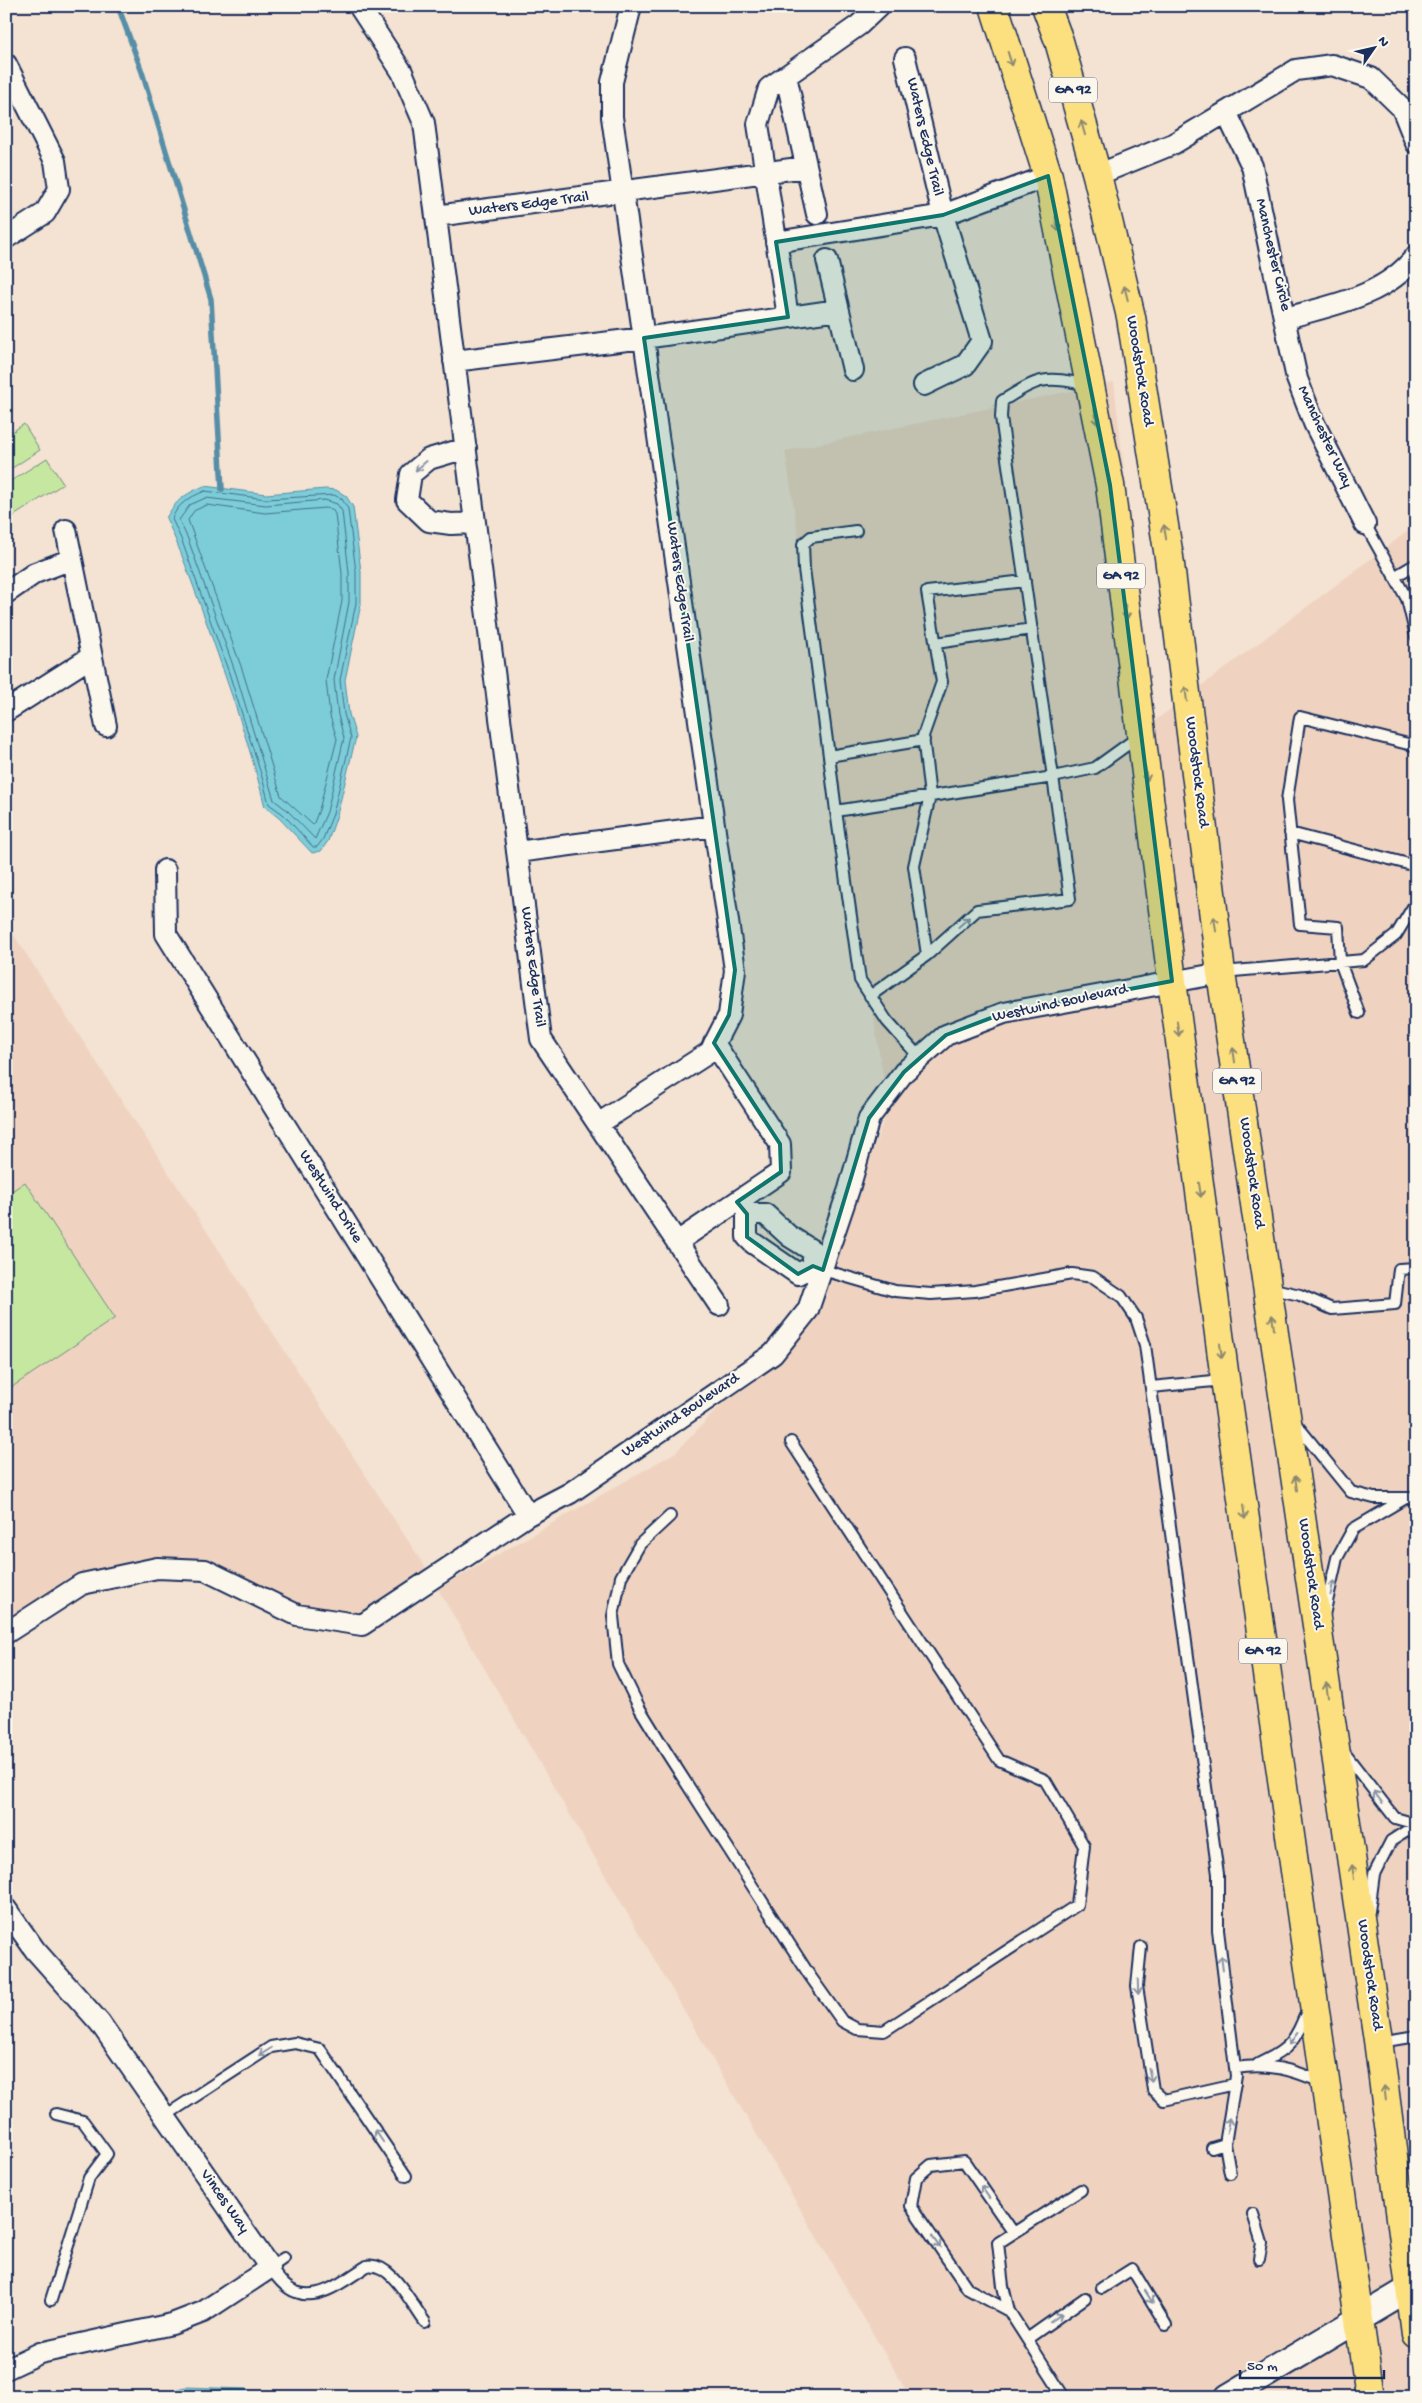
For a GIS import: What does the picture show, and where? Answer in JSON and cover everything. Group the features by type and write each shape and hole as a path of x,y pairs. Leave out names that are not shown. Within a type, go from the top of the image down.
{"main road":[{"name":"GA 92","path":"994,6 1048,176 1110,485 1172,980 1225,1380 1370,2397"},
{"name":"Woodstock Road","path":"1046,6 1059,41 1097,175 1132,317 1169,558 1222,972 1413,2287"},
{"path":"1391,2142 1416,2194"},
{"name":"GA 92","path":"1413,2287 1416,2334"}],"street":[{"name":"Waters Edge Trail","path":"359,6 402,72 424,122 541,1039 719,1305"},
{"path":"623,193 612,118 612,82 631,6"},
{"path":"788,317 758,124 769,88 859,25 879,6"},
{"name":"Waters Edge Trail","path":"905,58 943,215 982,341 965,365 924,385"},
{"path":"6,64 55,161 59,189 45,213 6,238"},
{"path":"1097,175 1173,144 1296,70 1332,66 1371,78 1402,108 1416,143"},
{"path":"786,76 817,214"},
{"name":"Manchester Circle","path":"1226,112 1252,166 1286,318 1366,295 1404,271 1416,256"},
{"name":"Waters Edge Trail","path":"436,216 623,193 806,167"},
{"name":"Waters Edge Trail","path":"776,242 943,215 1048,176"},
{"name":"Waters Edge Trail","path":"598,1124 710,1052 729,1015 735,970 623,193"},
{"path":"827,260 853,370"},
{"path":"454,361 644,338 838,310"},
{"name":"Manchester Way","path":"1286,318 1297,379 1314,423 1365,524"},
{"path":"466,448 429,459 411,474 406,500 429,521 452,524 475,523"},
{"path":"66,530 106,726"},
{"path":"6,593 35,574 72,559"},
{"path":"6,711 91,657"},
{"path":"517,852 714,826"},
{"name":"Westwind Drive","path":"165,870 166,934 528,1514"},
{"name":"Westwind Boulevard","path":"6,1633 82,1584 157,1568 206,1570 298,1615 362,1625 528,1514 570,1493 773,1354 808,1310 818,1268 869,1118 904,1072 946,1035 1004,1013 1222,972"},
{"path":"676,1242 742,1208 781,1172 780,1144 714,1043"},
{"path":"742,1208 765,1214 789,1236 813,1251 818,1268 798,1274 773,1259 747,1237 742,1208"},
{"path":"773,1259 789,1236"},
{"name":"Vinces Way","path":"6,1909 35,1950 100,2023 165,2116 277,2263"},
{"path":"6,2369 40,2353 172,2324 202,2312 277,2263"},
{"path":"1228,2397 1359,2321 1413,2287"}],"lane":[{"path":"870,996 928,955 977,910 1070,899 1001,417 1002,401 1030,384 1051,378 1090,385"},
{"path":"1365,524 1407,599 1416,636"},
{"path":"856,531 811,537 803,544 804,569 860,980 887,1021 920,1058"},
{"path":"1394,577 1416,564"},
{"path":"928,955 914,866 930,796 924,736 942,682 927,592 1025,580"},
{"path":"936,643 1032,630"},
{"path":"1359,1013 1340,962 1338,927 1300,924 1287,800 1300,717 1416,746"},
{"path":"836,811 1054,777 1095,768 1141,735"},
{"path":"829,756 924,740"},
{"path":"1290,832 1416,866"},
{"path":"1222,972 1364,960 1396,935 1416,902"},
{"path":"818,1268 895,1291 931,1294 976,1290 1072,1274 1093,1277 1121,1296 1136,1318 1145,1345 1218,1874 1218,1930 1235,2068 1225,2144 1230,2173"},
{"path":"1268,1288 1300,1294 1332,1309 1395,1304 1399,1270 1416,1268"},
{"path":"1150,1387 1225,1380"},
{"path":"1286,1412 1351,1492 1374,1498 1416,1498"},
{"path":"670,1516 640,1544 620,1577 613,1616 618,1664 649,1724 810,1976 842,2021 857,2029 884,2031 1077,1905 1084,1846 1045,1780 999,1760 791,1442"},
{"path":"1319,1635 1331,1591 1337,1558 1353,1529 1404,1499"},
{"path":"1334,1738 1395,1818 1416,1825"},
{"path":"1364,1948 1374,1874 1391,1841 1416,1825"},
{"path":"1141,1947 1137,1986 1153,2090 1164,2100 1234,2084"},
{"path":"1257,2065 1281,2054 1296,2036 1313,1998"},
{"path":"1378,2042 1416,2036"},
{"path":"165,2116 271,2047 295,2043 320,2049 406,2176"},
{"path":"1235,2068 1257,2065 1295,2070 1325,2084"},
{"path":"51,2300 89,2178 107,2154 83,2121 56,2114"},
{"path":"1212,2148 1225,2144"},
{"path":"1009,2311 968,2289 911,2206 916,2178 931,2165 964,2161 1013,2232"},
{"path":"1064,2397 1009,2311 1003,2286 998,2243 1081,2190"},
{"path":"1253,2214 1262,2243 1259,2259"},
{"path":"277,2263 283,2284 296,2292 309,2294 324,2291 367,2266 374,2264 384,2268 395,2280 425,2322"},
{"path":"1102,2288 1132,2270 1166,2325"},
{"path":"1027,2338 1085,2298"}],"highlighted area":[{"path":"1048,176 1110,485 1172,981 1004,1013 946,1035 904,1072 869,1118 823,1270 813,1266 798,1274 747,1237 747,1214 737,1202 781,1172 780,1144 714,1043 729,1015 735,970 644,338 788,317 776,242 943,215"}],"shaded area":[{"path":"1114,382 1152,723 1416,525 1416,2397 910,2397 438,1589 676,1452 818,1304 888,1108 785,451"},
{"path":"6,923 433,1579 362,1625 297,1615 205,1570 82,1584 6,1633"}],"green space":[{"path":"24,424 40,450 6,472 6,436"},
{"path":"47,458 63,484 6,521 6,484"},
{"path":"25,1182 115,1318 6,1391 6,1195"}],"water":[{"path":"204,486 266,494 325,489 336,490 346,496 353,507 361,572 361,604 345,680 349,714 356,737 337,815 328,841 321,851 312,853 279,818 265,807 247,741 210,632 166,518 182,498"},
{"path":"185,2387 247,2389 257,2397 154,2397"}],"waterway":[{"path":"118,6 142,72 211,299 222,489"}]}
